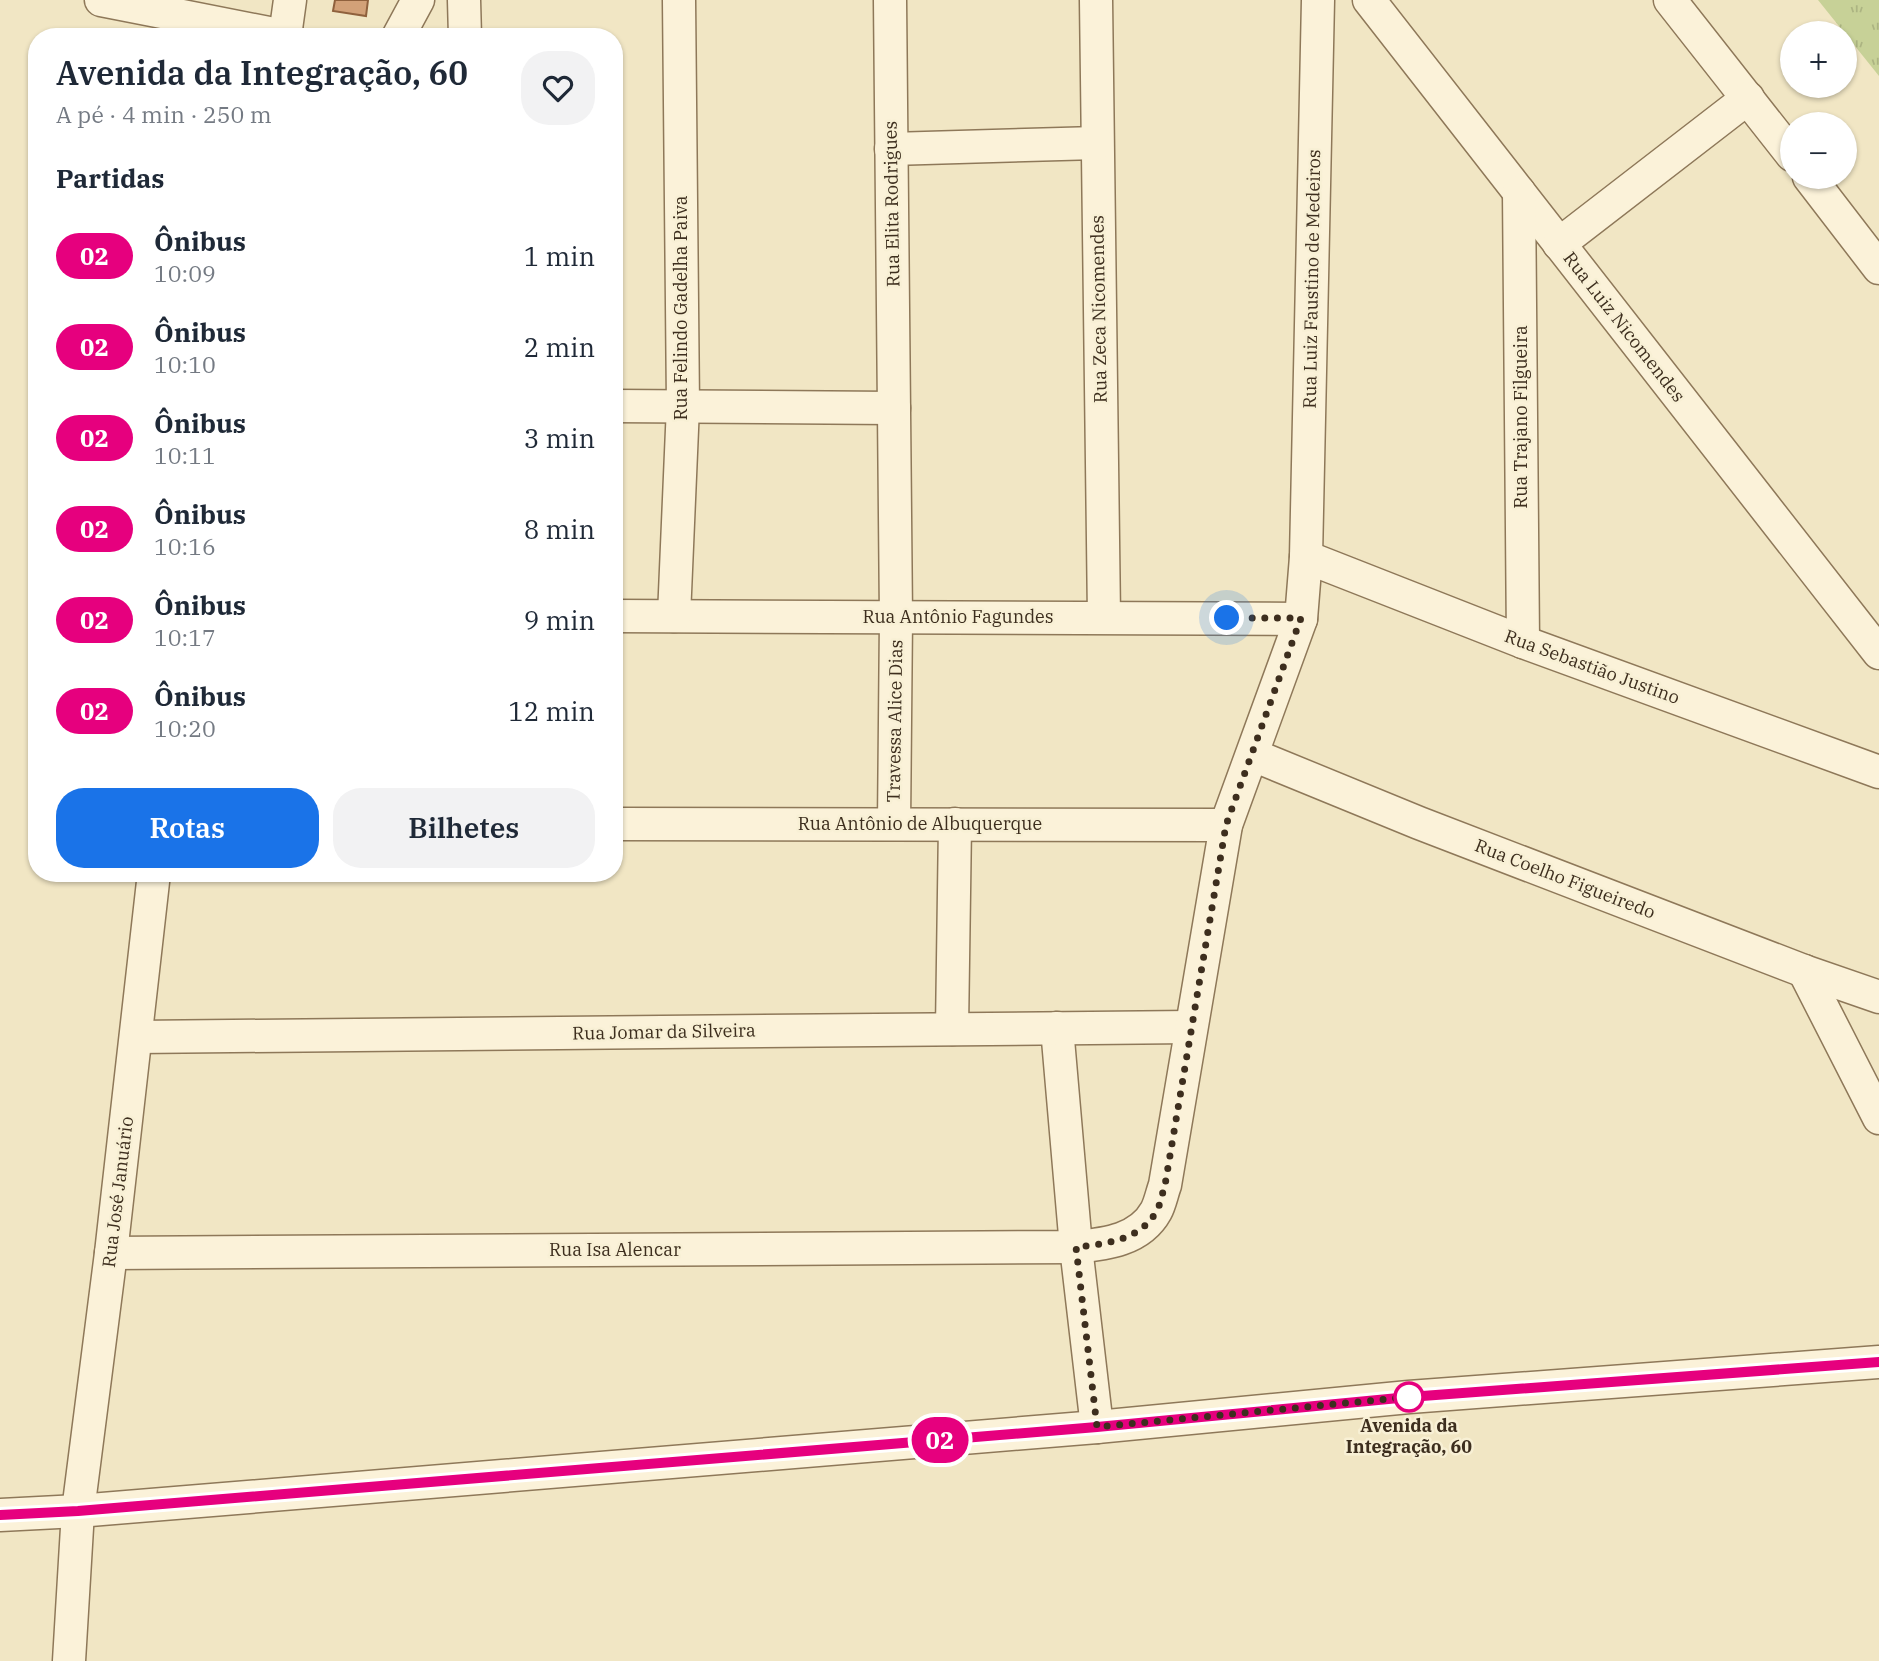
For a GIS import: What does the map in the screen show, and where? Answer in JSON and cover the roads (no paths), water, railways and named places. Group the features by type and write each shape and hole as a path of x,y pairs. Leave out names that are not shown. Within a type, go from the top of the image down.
{"street":[{"path":"101,0 246,28"},
{"path":"288,28 290,0"},
{"path":"403,28 418,0"},
{"path":"464,0 465,28"},
{"name":"Rua Felindo Gadelha Paiva","path":"674,616 683,406 679,0"},
{"name":"Rua Elita Rodrigues","path":"890,0 894,408"},
{"name":"Rua Zeca Nicomendes","path":"1096,0 1104,617"},
{"name":"Rua Luiz Faustino de Medeiros","path":"1118,1241 1136,1233 1156,1212 1165,1185 1226,825 1301,618 1306,557 1318,0"},
{"name":"Rua Luiz Nicomendes","path":"1369,0 1879,653"},
{"path":"1670,0 1780,140"},
{"path":"1559,244 1748,99"},
{"path":"891,149 1097,143"},
{"path":"1818,189 1879,268"},
{"name":"Rua Trajano Filgueira","path":"1519,192 1523,642"},
{"path":"623,407 894,408"},
{"name":"Travessa Alice Dias","path":"894,408 894,824"},
{"name":"Rua Sebastião Justino","path":"1306,557 1523,642 1879,772"},
{"name":"Rua Antônio Fagundes","path":"623,616 1301,618"},
{"name":"Rua Coelho Figueiredo","path":"1253,754 1419,823 1804,971 1879,997"},
{"name":"Rua Antônio de Albuquerque","path":"623,824 1226,825"},
{"path":"952,1029 955,824"},
{"name":"Rua José Januário","path":"69,1661 78,1511 111,1253 153,882"},
{"path":"1804,971 1879,1118"},
{"name":"Rua Jomar da Silveira","path":"136,1037 1191,1027"},
{"path":"1057,1028 1076,1247 1097,1427"},
{"name":"Rua Isa Alencar","path":"111,1253 1076,1247 1118,1241"},
{"path":"0,1515 78,1511 1097,1427 1409,1397 1879,1362"}],"place":[{"name":"Avenida da Integração, 60","path":"1409,1397"}]}
